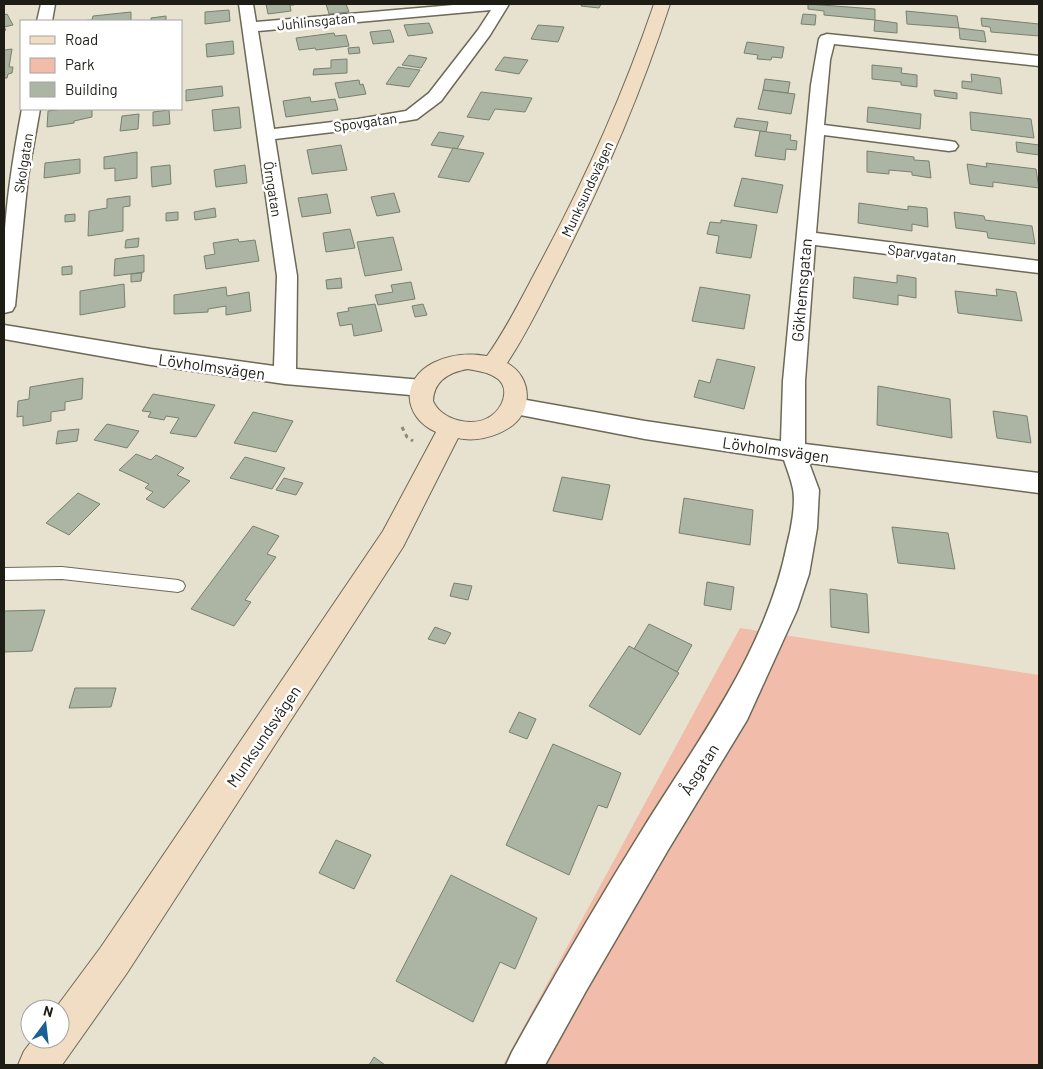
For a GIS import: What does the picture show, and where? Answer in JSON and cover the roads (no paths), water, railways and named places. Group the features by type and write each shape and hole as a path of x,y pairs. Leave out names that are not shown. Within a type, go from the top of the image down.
{"street":[{"path":"45,20 48,4"},
{"name":"Örngatan","path":"246,4 286,276 285,376"},
{"name":"Juhlinsgatan","path":"249,27 502,4"},
{"name":"Spovgatan","path":"265,135 358,124 411,115 435,97 485,32 502,4"},
{"name":"Munksundsvägen","path":"493,365 514,333 567,234 601,162 634,84 662,4"},
{"name":"Gökhemsgatan","path":"793,451 794,381 815,129 822,60 827,39 1039,61"},
{"name":"Skolgatan","path":"4,306 19,176 31,110"},
{"path":"815,129 950,146"},
{"name":"Sparvgatan","path":"806,238 1039,267"},
{"path":"4,354 11,333"},
{"name":"Lövholmsvägen","path":"11,333 142,356 285,376 422,388"},
{"path":"476,362 493,365 507,374 514,382 518,393 515,406 505,418 485,428 470,430 451,428 440,424 426,412 421,402 422,388 435,372 454,364 476,362"},
{"name":"Lövholmsvägen","path":"515,406 557,415 793,451 1039,483"},
{"name":"Munksundsvägen","path":"70,1021 114,960 393,539 451,428"},
{"name":"Åsgatan","path":"525,1065 656,838 736,710 783,610 796,574 804,528 806,490 793,451"},
{"path":"38,1065 50,1049"}],"lane":[{"path":"4,574 62,573 178,586"}]}
